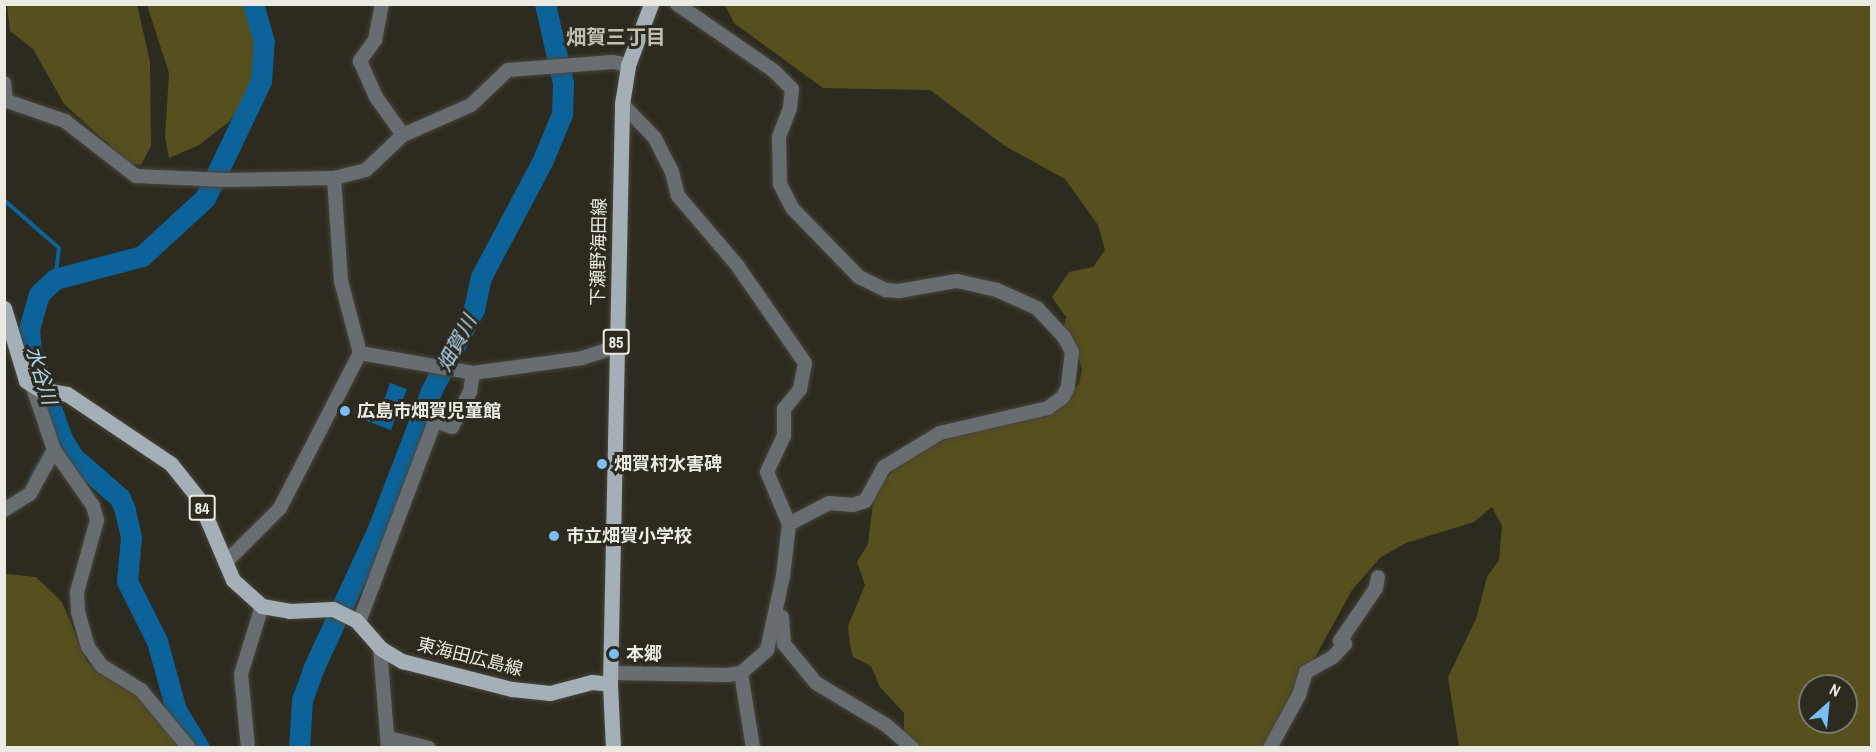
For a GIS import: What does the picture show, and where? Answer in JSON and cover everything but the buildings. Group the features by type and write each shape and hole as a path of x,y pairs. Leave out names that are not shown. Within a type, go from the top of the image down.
{"main road":[{"name":"下瀬野海田線","path":"610,678 622,104 628,65 651,4"},
{"path":"4,308 23,374 35,387"},
{"name":"東海田広島線","path":"35,387 57,392 81,403 183,475 198,498 225,563 240,590 262,606 289,611 333,609 357,621 380,648 426,668 512,689 550,693 610,678"},
{"path":"610,678 613,747"}],"street":[{"path":"382,4 375,40 360,61 376,97 403,135"},
{"path":"677,4 780,75 792,89 790,108 778,146 780,184 793,209 859,277 886,290 957,281 997,290 1037,308 1064,337 1072,352 1068,387 1048,408 940,434 884,467 865,501 853,505 829,503 789,524"},
{"path":"4,83 5,100 65,121 136,176 216,180 334,178 366,170 403,135 471,105 508,70 580,65 628,65"},
{"path":"610,678 710,676 741,673 767,650 783,576 789,524 767,472 784,436 784,409 800,389 805,363 736,265 678,196 654,137 622,104"},
{"path":"225,563 280,508 360,353 341,281 334,178"},
{"path":"360,353 473,373 582,358 616,347"},
{"path":"357,621 435,421 452,427 470,392 473,373"},
{"path":"35,387 54,450 93,506 97,520 77,592 78,612 88,647 102,666 141,690 189,747"},
{"path":"4,510 30,494 54,450"},
{"path":"783,576 784,644 816,684 894,730 912,747"},
{"path":"1270,747 1299,695 1306,672 1333,657 1345,644 1340,641 1376,588 1378,577"},
{"path":"248,747 241,674 262,606"},
{"path":"380,648 389,743 429,747"},
{"path":"741,673 753,747"}],"shaded area":[{"path":"7,5 137,5 150,61 151,146 141,165 128,162 64,104 33,49 10,31"},
{"path":"147,5 250,5 256,17 259,42 248,93 230,121 199,145 169,158 165,137 169,73"},
{"path":"725,5 1871,5 1871,747 1459,747 1448,677 1476,619 1487,577 1499,560 1502,526 1492,507 1474,522 1406,543 1381,557 1352,590 1266,747 904,747 904,713 880,687 871,666 853,657 850,645 848,626 865,585 857,562 868,544 874,494 901,460 978,425 1027,420 1049,414 1064,402 1079,384 1082,369 1073,338 1064,327 1066,317 1052,297 1069,272 1093,267 1105,250 1098,225 1065,179 1005,146 930,90 823,88 734,23"},
{"path":"6,574 36,577 62,602 87,662 140,692 178,747 5,747"}],"water":[{"path":"390,383 407,389 391,430 366,421 372,405 381,408"}],"waterway":[{"name":"水谷川","path":"199,748 176,710 157,641 127,581 131,537 125,510 120,498 73,457 62,439 31,351 29,329 39,294 55,279 142,256 205,198 261,81 264,42 253,4"},
{"name":"畑賀川","path":"299,748 302,700 313,669 377,531 431,391 474,309 481,277 542,162 562,114 563,83 545,4"},
{"path":"4,200 59,248 55,279"},
{"name":"水谷川","path":"54,438 59,431"},
{"path":"30,480 48,447"}],"place":[{"name":"広島市畑賀児童館","path":"345,411"},
{"name":"畑賀村水害碑","path":"602,464"},
{"name":"市立畑賀小学校","path":"554,536"},
{"name":"本郷","path":"614,654"}],"district":[{"name":"畑賀三丁目","path":"616,36"}]}
